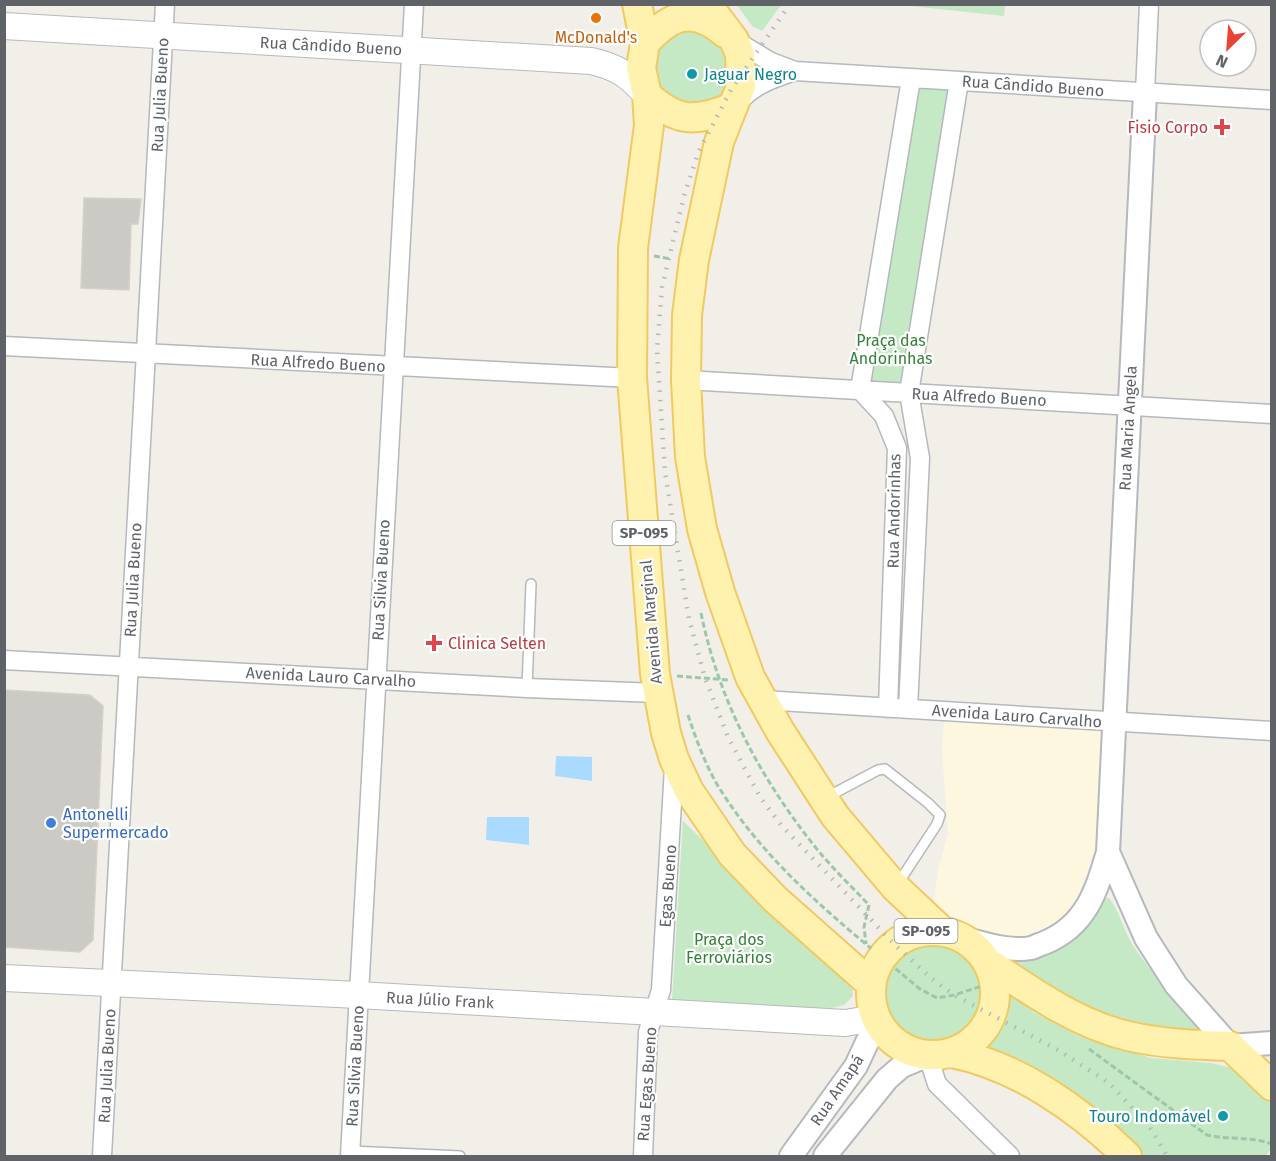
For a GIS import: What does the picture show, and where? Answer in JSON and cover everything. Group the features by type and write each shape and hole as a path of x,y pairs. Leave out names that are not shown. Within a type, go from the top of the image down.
{"main road":[{"name":"Avenida Marginal","path":"637,4 645,43 642,68 649,125 633,248 632,378 674,759 699,807 732,854 775,899 871,984"},
{"name":"SP-095","path":"707,4 734,40 740,54 741,86 719,142 694,260 687,315 686,380 690,457 702,529 720,592 756,688 835,816 896,887 954,935 979,950 993,977 1045,1000 1087,1023 1128,1036 1180,1045 1230,1046"},
{"path":"591,61 614,58 633,52 669,21 685,16 708,21 734,40"},
{"name":"Rua Cândido Bueno","path":"4,26 591,61 612,66 630,77 647,95"},
{"path":"647,95 661,108 677,115 695,118 710,116 733,107"},
{"name":"SP-095","path":"876,1019 871,1001 871,984 875,970 874,950 925,931 954,935"},
{"path":"935,1055 967,1047 986,1027 995,1008 993,977"},
{"name":"Rua Júlio Frank","path":"4,978 358,995 845,1023 876,1019"},
{"path":"876,1019 886,1034 910,1052 973,1057 1049,1093 1127,1156"},
{"path":"1230,1046 1272,1086"}],"street":[{"name":"Rua Julia Bueno","path":"102,1156 165,4"},
{"name":"Rua Silvia Bueno","path":"350,1154 414,4"},
{"name":"Rua Maria Angela","path":"954,935 1005,947 1030,948 1057,938 1079,920 1096,891 1108,852 1149,4"},
{"name":"Rua Cândido Bueno","path":"734,40 771,62 795,71 1272,100"},
{"name":"Rua Cândido Bueno","path":"733,107 752,88 795,71"},
{"path":"860,390 911,79"},
{"name":"Rua Andorinhas","path":"908,709 920,458 909,393 958,81"},
{"name":"Rua Alfredo Bueno","path":"4,346 632,378"},
{"name":"Rua Alfredo Bueno","path":"686,380 1272,414"},
{"name":"Rua Andorinhas","path":"860,390 885,416 897,448 888,708"},
{"name":"Avenida Lauro Carvalho","path":"4,660 527,688 667,689"},
{"name":"Avenida Lauro Carvalho","path":"756,688 888,708 1272,730"},
{"name":"Egas Bueno","path":"654,1012 661,990 674,798 674,759"},
{"name":"Rua Maria Angela","path":"1108,852 1146,938 1176,985 1230,1046"},
{"name":"Rua Egas Bueno","path":"642,1156 648,1032 654,1012"},
{"name":"Rua Amapá","path":"791,1156 856,1066 876,1019"},
{"path":"1230,1046 1272,1043"},
{"path":"935,1055 937,1084 1010,1156"},
{"name":"Rua Amapá","path":"825,1156 887,1079 902,1066 935,1055"},
{"path":"1089,1123 1111,1156"}],"lane":[{"path":"527,688 531,584"},
{"path":"824,799 878,770 885,769 940,815 937,824 896,887"},
{"path":"350,1154 460,1156"}],"path":[{"path":"667,689 674,675 742,681 756,688"},
{"path":"684,705 718,785 754,836 798,885 920,989 937,998 986,984 993,977"},
{"path":"1084,1046 1130,1077 1192,1126 1207,1135 1252,1139 1272,1144"}],"shaded area":[{"path":"944,719 1103,729 1107,851 1077,919 1029,944 966,939 933,908 938,871 948,833 942,750"}],"green space":[{"path":"1005,4 1004,16 902,5"},
{"path":"737,5 781,5 762,31 752,26"},
{"path":"687,32 713,40 728,59 730,71 728,83 722,95 712,106 663,100 656,80 653,61 658,49 669,40"},
{"name":"Praça das Andorinhas","path":"950,87 905,389 865,385 914,88"},
{"name":"Praça dos Ferroviários","path":"683,821 852,985 853,996 844,1005 827,1009 672,1000"},
{"path":"1109,898 1140,956 1205,1029 1175,1030 1147,1027 1096,1012 1049,987 1002,955 1032,955 1100,899"},
{"path":"935,940 955,943 964,948 978,962 983,971 986,991 983,1011 978,1020 964,1034 955,1039 935,1042 915,1039 906,1034 892,1020 887,1011 884,991 887,971 892,962 906,948 915,943"},
{"path":"1007,988 1033,1012 1079,1036 1151,1058 1211,1063 1236,1069 1269,1099 1272,1116 1271,1149 1266,1156 1139,1156 985,1049 996,1035 1006,1014"}],"water":[{"path":"556,756 592,757 592,781 555,776"},
{"path":"487,817 529,817 529,845 486,840"}],"building":[{"path":"84,198 141,199 138,224 131,224 129,290 81,288"},
{"name":"Antonelli Supermercado","path":"4,690 90,695 103,706 93,940 80,952 4,947"}],"railway":[{"path":"790,4 732,88 699,151 684,196 662,287 657,350 665,472 689,619 705,678 728,737 760,797 781,825 894,944 932,979 954,995 1058,1050 1109,1083 1149,1126 1167,1156"}],"place":[{"name":"McDonald's","path":"596,18"},
{"name":"Jaguar Negro","path":"692,74"},
{"name":"Fisio Corpo","path":"1222,127"},
{"name":"Clinica Selten","path":"434,643"},
{"name":"Antonelli Supermercado","path":"51,823"},
{"name":"Touro Indomável","path":"1223,1116"}]}
